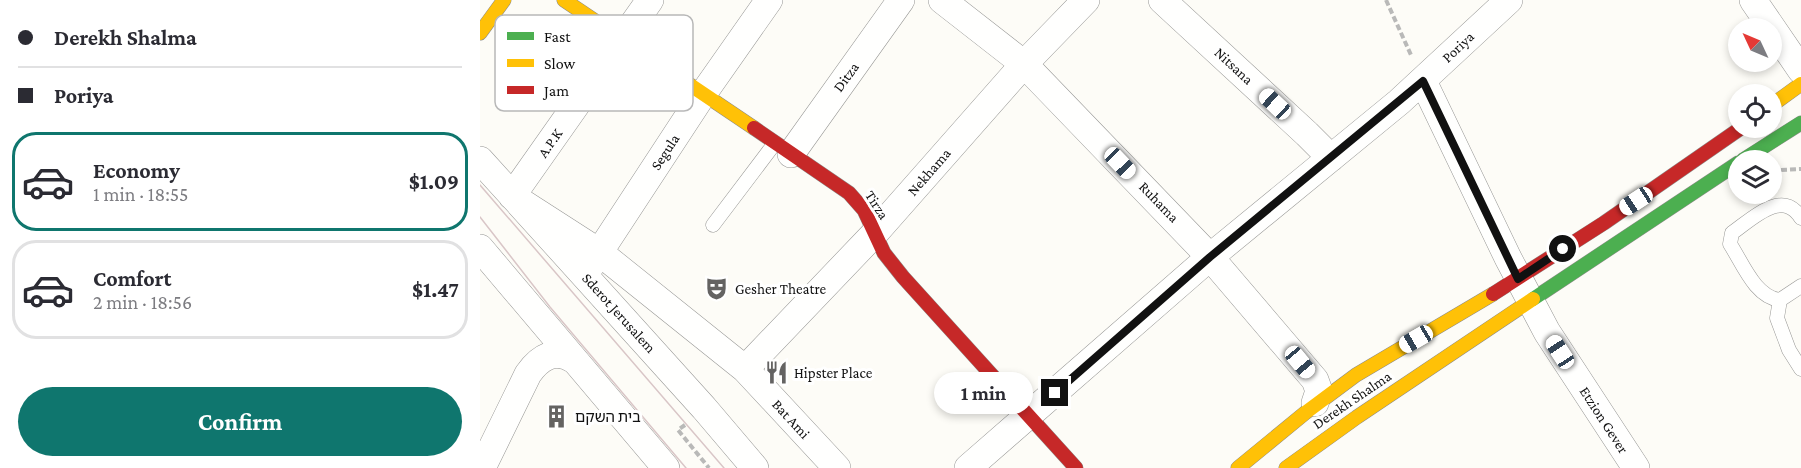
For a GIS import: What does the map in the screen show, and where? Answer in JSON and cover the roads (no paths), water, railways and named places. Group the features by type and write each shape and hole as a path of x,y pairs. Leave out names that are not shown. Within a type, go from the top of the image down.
{"main road":[{"path":"480,33 504,0"},
{"name":"Tirza","path":"564,0 586,15"},
{"path":"1782,98 1801,84"},
{"name":"Tirza","path":"693,87 849,193 864,210 884,253 903,277 1076,468"},
{"path":"1759,150 1801,123"},
{"name":"Derekh Shalma","path":"1286,468 1728,137"},
{"name":"Derekh Shalma","path":"1238,468 1315,403 1375,362 1524,289 1689,195 1728,170"},
{"path":"1689,195 1728,178"}],"street":[{"name":"A.P.K","path":"640,15 650,0"},
{"name":"Segula","path":"693,109 769,0"},
{"name":"Ditza","path":"783,148 901,0"},
{"name":"Ruhama","path":"942,0 1024,64 1210,257 1315,380 1319,391 1315,403"},
{"name":"Nekhama","path":"745,369 875,233 1024,64 1086,0"},
{"name":"Nitsana","path":"1162,0 1331,158"},
{"name":"Poriya","path":"968,468 1210,257 1423,81 1449,54 1509,0"},
{"path":"1753,0 1801,70"},
{"name":"Etzion Gever","path":"1423,81 1547,332 1636,468"},
{"name":"A.P.K","path":"513,196 572,111"},
{"name":"Segula","path":"584,275 692,111"},
{"name":"Sderot Jerusalem","path":"480,160 704,408 755,468"},
{"name":"Bat Ami","path":"513,196 599,252 745,369 837,468"},
{"path":"482,252 666,468"},
{"path":"482,468 528,374 536,363 553,354 566,355 574,360"}],"lane":[{"path":"713,225 783,148"},
{"path":"1801,218 1796,210 1783,204 1770,206 1732,233 1730,244 1761,292 1770,298 1780,300 1801,286"},
{"path":"1780,300 1777,318 1789,350 1801,369"}],"tram line":[{"path":"480,185 724,468"},
{"path":"480,217 550,307 686,468"}],"place":[{"name":"Gesher Theatre","path":"717,289"},
{"name":"Hipster Place","path":"776,373"},
{"name":"בית השקם","path":"557,417"}]}
